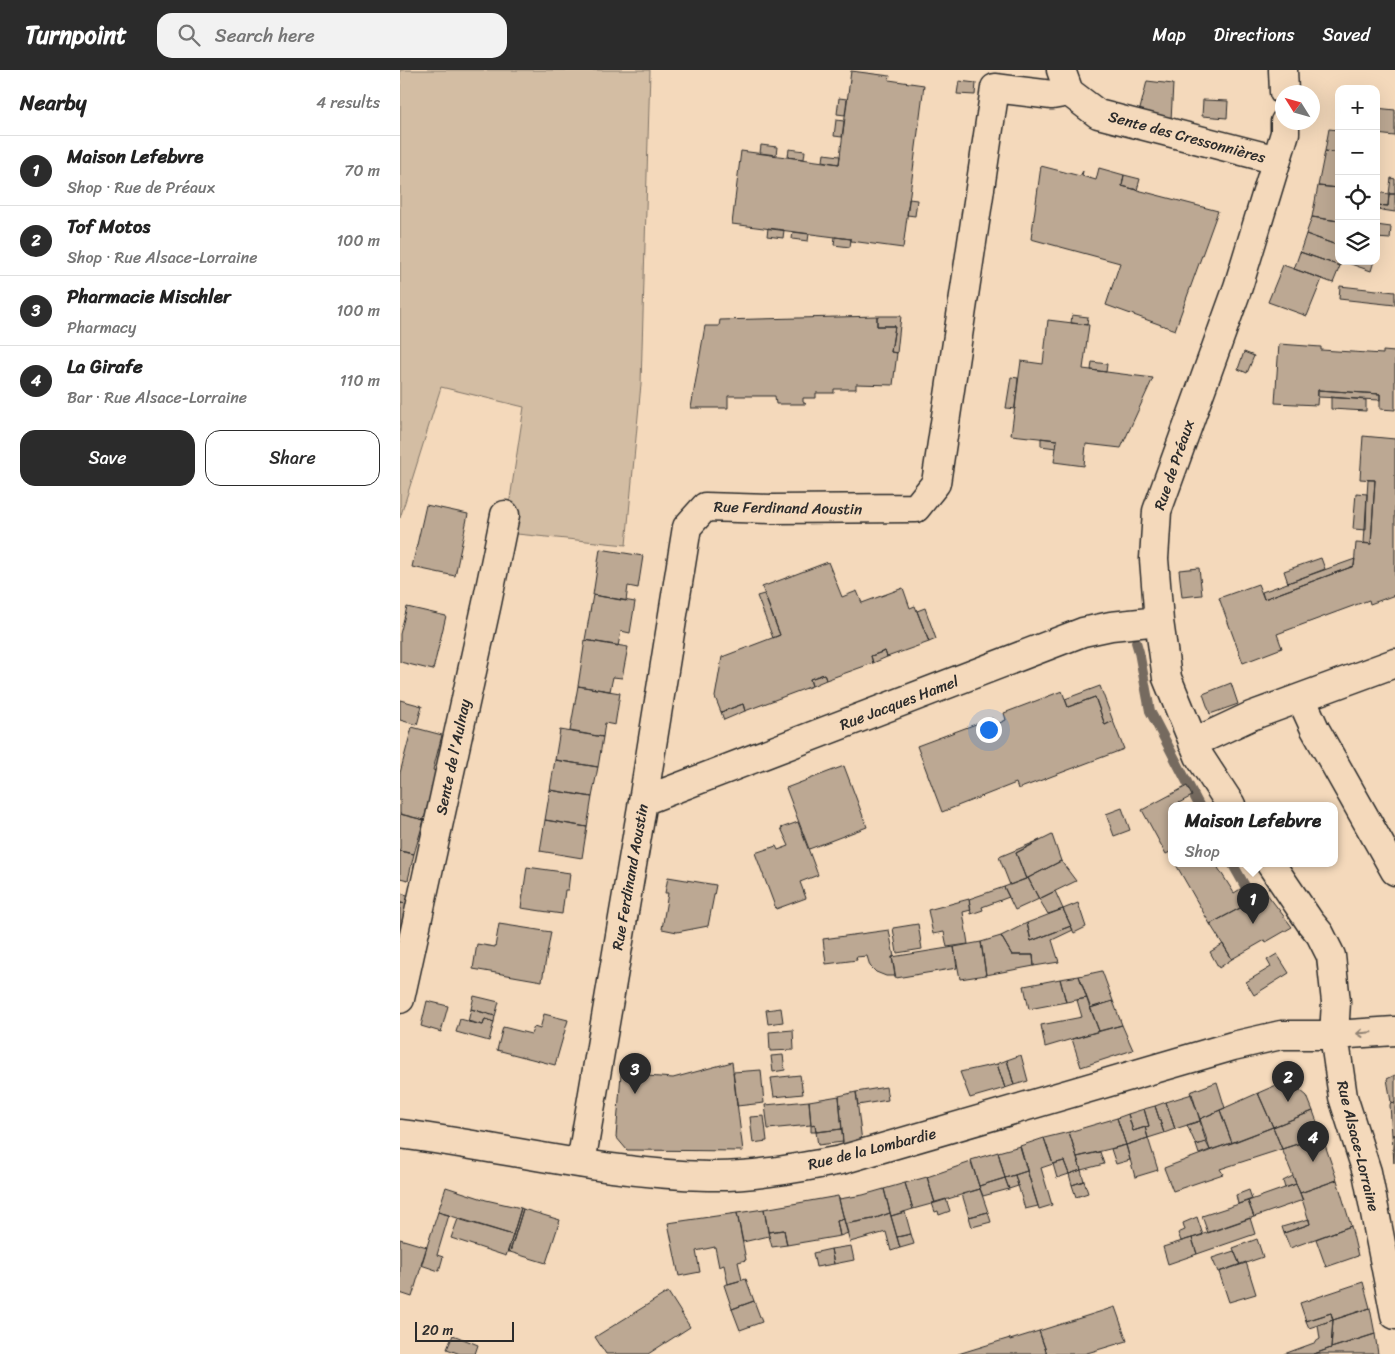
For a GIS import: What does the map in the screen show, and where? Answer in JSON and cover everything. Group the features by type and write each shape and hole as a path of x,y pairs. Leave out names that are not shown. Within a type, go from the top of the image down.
{"street":[{"path":"1283,70 1284,85"},
{"name":"Sente des Cressonnières","path":"1065,81 1098,114 1277,160"},
{"name":"Rue Ferdinand Aoustin","path":"580,1163 643,801 687,527 705,507 772,509 916,508 936,483 995,88 1052,95 1065,81"},
{"name":"Rue de Préaux","path":"1229,802 1199,756 1167,678 1159,621 1154,559 1157,511 1238,288 1285,130"},
{"name":"Sente de l'Aulnay","path":"400,999 488,603 505,515"},
{"name":"Rue Jacques Hamel","path":"643,801 1083,632 1111,626 1159,621"},
{"path":"1193,743 1252,716 1395,663"},
{"path":"1302,698 1315,729 1395,871"},
{"path":"1273,867 1320,934 1331,956 1336,1002 1334,1035"},
{"name":"Rue de la Lombardie","path":"400,1134 460,1141 624,1170 710,1176 749,1174 850,1158 1233,1046 1281,1035 1334,1035 1395,1030"},
{"name":"Rue Alsace-Lorraine","path":"1334,1035 1343,1097 1367,1172 1395,1315"}],"shaded area":[{"path":"400,70 650,70 641,384 626,545 505,532 524,407 441,387 400,518"}],"building":[{"path":"851,71 890,76 889,80 924,85 903,248 851,241 851,239 732,224 741,151 839,164"},
{"path":"959,81 976,83 975,95 957,94"},
{"path":"1147,81 1173,84 1171,120 1139,113"},
{"path":"839,98 847,99 845,115 837,114"},
{"path":"1203,100 1228,101 1227,118 1202,116"},
{"path":"1380,108 1395,110 1395,136 1380,134"},
{"path":"836,120 844,121 842,137 834,136"},
{"path":"1329,129 1335,130 1335,152 1325,151"},
{"path":"761,145 777,147 776,155 760,153"},
{"path":"789,149 805,151 804,159 788,157"},
{"path":"1325,151 1335,152 1335,188 1318,186"},
{"path":"824,154 840,156 839,164 823,161"},
{"path":"1041,166 1080,176 1083,171 1082,176 1096,180 1099,168 1124,175 1122,186 1218,211 1175,330 1106,305 1120,263 1031,239"},
{"path":"1124,175 1140,179 1137,190 1122,186"},
{"path":"1391,178 1395,179 1395,194 1389,194"},
{"path":"1318,186 1335,188 1335,221 1312,217"},
{"path":"1380,193 1389,194 1388,206 1380,205"},
{"path":"1389,194 1395,194 1395,212 1380,210 1380,205 1388,206"},
{"path":"909,199 917,200 915,216 907,215"},
{"path":"1312,217 1335,220 1335,245 1306,234"},
{"path":"1380,226 1391,227 1390,239 1380,238"},
{"path":"768,228 784,230 783,238 767,236"},
{"path":"793,232 809,234 808,241 792,239"},
{"path":"1306,234 1335,245 1335,264 1300,252"},
{"path":"835,237 851,239 850,247 834,245"},
{"path":"1300,252 1340,266 1333,283 1294,269"},
{"path":"1283,265 1322,279 1307,316 1268,302"},
{"path":"1354,265 1373,265 1371,271"},
{"path":"1340,286 1395,292 1395,305 1339,299"},
{"path":"1072,315 1088,317 1087,325 1071,323"},
{"path":"877,316 901,316 897,353 891,352 895,326 877,326"},
{"path":"877,316 877,326 895,326 891,352 897,353 893,385 856,384 856,389 834,389 834,393 816,393 816,398 803,398 803,402 806,404 776,404 775,396 728,396 728,408 691,408 705,326 719,326 720,320"},
{"path":"1048,320 1089,325 1083,369 1153,378 1121,448 1086,444 1084,466 1054,462 1057,440 1011,435 1021,361 1043,364"},
{"path":"1279,344 1321,347 1321,350 1383,354 1383,351 1395,352 1395,410 1380,409 1380,394 1318,390 1317,405 1275,403"},
{"path":"1244,352 1254,356 1247,373 1238,369"},
{"path":"1092,362 1107,364 1106,372 1091,370"},
{"path":"1011,377 1018,378 1015,409 1006,408"},
{"path":"1318,390 1380,394 1380,400 1318,397"},
{"path":"1331,397 1366,400 1366,411 1331,409"},
{"path":"1363,436 1395,439 1395,595 1370,604 1369,600 1277,634 1282,648 1243,663 1219,598 1258,584 1264,599 1354,566 1356,543 1371,544 1375,480 1360,479"},
{"path":"1041,438 1057,440 1056,448 1041,446"},
{"path":"1368,480 1375,480 1371,544 1364,543"},
{"path":"1356,493 1367,494 1366,530 1353,529"},
{"path":"426,505 468,514 455,576 412,567"},
{"path":"600,549 643,556 638,588 628,586 626,601 593,595"},
{"path":"1321,558 1325,569 1288,583 1284,571"},
{"path":"1355,559 1354,566 1264,599 1262,592"},
{"path":"828,562 842,597 857,591 862,603 903,588 910,608 915,606 929,642 887,657 885,651 871,656 873,663 826,680 824,674 810,679 812,686 745,711 743,704 721,712 715,697 722,657 780,635 762,587"},
{"path":"1199,568 1202,595 1182,597 1179,570"},
{"path":"764,594 780,635 773,638 757,596"},
{"path":"593,595 635,602 630,633 621,631 618,646 585,640"},
{"path":"407,607 446,616 433,670 400,662 400,634"},
{"path":"925,608 936,639 929,642 917,611"},
{"path":"585,640 628,647 622,678 613,677 610,691 578,686"},
{"path":"885,651 887,657 873,663 871,656"},
{"path":"824,674 826,680 812,686 810,679"},
{"path":"1231,683 1238,704 1210,714 1203,694"},
{"path":"578,686 620,693 615,725 605,723 603,737 570,731"},
{"path":"1100,686 1113,721 1105,725 1095,697 1068,707 1065,699"},
{"path":"1062,691 1068,707 1095,697 1105,725 1113,721 1124,749 1018,789 1016,783 942,812 917,746 992,718 995,725 1006,720 1004,713"},
{"path":"400,700 422,706 417,725 400,720"},
{"path":"743,704 745,711 724,720 721,712"},
{"path":"412,727 442,735 433,770 436,771 424,820 400,814 400,773"},
{"path":"560,730 603,737 598,767 555,760"},
{"path":"555,760 598,767 592,797 550,790"},
{"path":"844,766 867,827 809,849 786,788"},
{"path":"1187,786 1192,796 1181,802 1168,802 1168,853 1166,854 1142,810"},
{"path":"550,790 592,797 587,827 545,820"},
{"path":"1122,808 1130,830 1114,836 1106,814"},
{"path":"400,814 424,820 414,854 400,851"},
{"path":"545,820 587,827 582,858 540,851"},
{"path":"798,822 818,875 800,882 806,898 776,909 755,853 776,846 778,850 789,846 781,828"},
{"path":"1052,835 1061,861 1026,879 1016,853"},
{"path":"1040,840 1016,853 1026,879 1010,885 999,857"},
{"path":"400,851 414,854 408,880 400,878"},
{"path":"1061,861 1076,881 1039,899 1028,878"},
{"path":"527,867 570,873 568,890 565,890 562,914 521,908"},
{"path":"1177,867 1218,867 1234,893 1247,885 1255,900 1210,924"},
{"path":"668,877 716,885 708,926 677,932 662,929 668,893 665,893"},
{"path":"1028,878 1039,899 1015,910 1004,887"},
{"path":"1004,887 1009,897 982,907 983,910 971,914 969,899"},
{"path":"1055,891 1063,909 1048,914 1039,899"},
{"path":"401,893 410,896 408,904 400,903"},
{"path":"1267,894 1292,927 1232,959 1210,924"},
{"path":"969,899 971,910 963,912 968,944 947,947 944,932 933,934 928,910"},
{"path":"400,903 408,904 400,936"},
{"path":"1078,903 1086,927 1074,933 1063,909"},
{"path":"1063,909 1071,926 1031,941 1027,923"},
{"path":"1027,923 1031,941 1071,926 1073,930 1052,940 1059,962 1034,966 1033,955 1012,955 1001,936"},
{"path":"499,924 551,932 542,981 473,969 477,944 495,947"},
{"path":"918,924 922,949 897,953 893,928"},
{"path":"889,930 895,976 886,976 876,972 870,966 867,956 856,957 857,960 826,964 823,939"},
{"path":"1001,936 1012,955 1033,955 1034,966 986,975 981,942"},
{"path":"981,942 986,975 960,979 954,947"},
{"path":"1223,944 1232,959 1219,968 1210,952"},
{"path":"954,947 957,968 896,978 892,957"},
{"path":"1277,954 1289,973 1254,995 1246,982 1271,967 1267,960"},
{"path":"1102,971 1113,1001 1090,1008 1079,976"},
{"path":"1079,976 1087,998 1066,1002 1060,979"},
{"path":"1060,979 1066,1002 1029,1009 1024,986"},
{"path":"474,996 499,1002 495,1016 471,1009"},
{"path":"1087,998 1099,1031 1045,1047 1041,1025 1082,1017 1077,1000"},
{"path":"427,1001 448,1006 441,1032 421,1026"},
{"path":"1113,1001 1122,1025 1099,1031 1090,1008"},
{"path":"781,1008 783,1022 768,1024 766,1010"},
{"path":"471,1009 495,1016 494,1022 485,1019 483,1025 468,1022"},
{"path":"544,1014 568,1020 555,1065 497,1050 503,1027 531,1034 534,1027 540,1029"},
{"path":"460,1019 483,1025 485,1019 494,1022 489,1041 456,1032"},
{"path":"1122,1025 1133,1050 1081,1067 1072,1039"},
{"path":"793,1030 794,1050 770,1051 769,1032"},
{"path":"783,1055 785,1070 773,1072 771,1056"},
{"path":"1021,1055 1028,1081 1014,1085 1007,1060"},
{"path":"1007,1060 1014,1085 1005,1088 997,1064"},
{"path":"732,1062 743,1151 627,1150 616,1137 621,1074 673,1078"},
{"path":"997,1064 1005,1088 970,1098 960,1072"},
{"path":"761,1070 764,1103 737,1106 733,1072"},
{"path":"800,1075 803,1094 774,1097 771,1078"},
{"path":"1395,1075 1395,1103 1391,1102 1387,1079"},
{"path":"1288,1080 1307,1096 1313,1111 1273,1127 1258,1093"},
{"path":"1217,1082 1225,1108 1200,1119 1190,1092"},
{"path":"886,1087 888,1100 858,1105 856,1092"},
{"path":"856,1092 862,1142 843,1144 839,1096"},
{"path":"1258,1093 1273,1127 1232,1143 1220,1110"},
{"path":"1192,1094 1200,1121 1175,1129 1166,1102"},
{"path":"839,1096 842,1129 816,1132 815,1124 811,1125 809,1101"},
{"path":"809,1101 811,1125 768,1129 765,1105"},
{"path":"1166,1102 1175,1129 1164,1133 1155,1106"},
{"path":"1391,1102 1395,1103 1395,1135 1392,1135"},
{"path":"1155,1106 1164,1133 1148,1138 1145,1127 1149,1126 1144,1109"},
{"path":"1144,1109 1149,1126 1133,1131 1128,1114"},
{"path":"1220,1110 1232,1143 1210,1150 1200,1119"},
{"path":"1313,1111 1322,1136 1282,1149 1273,1127"},
{"path":"1128,1114 1133,1131 1145,1127 1148,1138 1126,1145 1117,1118"},
{"path":"764,1116 767,1141 753,1143 750,1117"},
{"path":"1117,1118 1126,1145 1077,1157 1069,1132"},
{"path":"1200,1121 1206,1142 1196,1145 1187,1125"},
{"path":"815,1124 816,1132 811,1132 811,1125"},
{"path":"1273,1127 1282,1149 1220,1169 1223,1174 1173,1191 1164,1168"},
{"path":"842,1129 843,1142 818,1145 816,1132"},
{"path":"1069,1132 1081,1170 1069,1174 1064,1161 1053,1164 1044,1138"},
{"path":"1392,1135 1395,1135 1394,1163"},
{"path":"1322,1136 1337,1180 1300,1193 1282,1149"},
{"path":"1044,1138 1053,1164 1041,1168 1052,1205 1039,1209 1020,1146"},
{"path":"1148,1138 1158,1170 1135,1177 1126,1145"},
{"path":"1206,1142 1210,1150 1199,1154 1196,1145"},
{"path":"1126,1145 1130,1160 1116,1164 1111,1149"},
{"path":"1020,1146 1027,1171 1005,1178 998,1152"},
{"path":"998,1152 1005,1178 979,1186 971,1160"},
{"path":"1100,1152 1104,1164 1081,1170 1077,1157"},
{"path":"1064,1161 1069,1174 1057,1178 1053,1164"},
{"path":"971,1162 980,1189 935,1203 927,1177"},
{"path":"1081,1170 1084,1181 1072,1185 1069,1174"},
{"path":"1027,1171 1038,1206 1025,1209 1015,1175"},
{"path":"1015,1175 1018,1186 1009,1189 1005,1178"},
{"path":"1293,1176 1296,1184 1285,1188 1283,1181"},
{"path":"927,1177 935,1203 913,1209 905,1183"},
{"path":"1005,1178 1009,1189 983,1196 979,1186"},
{"path":"1337,1180 1351,1226 1290,1248 1284,1233 1310,1224 1300,1193"},
{"path":"1084,1181 1088,1193 1076,1197 1072,1185"},
{"path":"905,1183 913,1209 891,1216 884,1189"},
{"path":"1296,1184 1303,1200 1254,1217 1248,1201"},
{"path":"446,1187 486,1200 521,1208 513,1235 438,1212"},
{"path":"884,1189 890,1213 873,1219 845,1224 839,1199"},
{"path":"980,1189 988,1212 969,1217 962,1194"},
{"path":"1249,1190 1252,1199 1238,1204 1236,1195"},
{"path":"838,1196 844,1219 837,1221 840,1236 787,1245 784,1230 768,1232 764,1209"},
{"path":"946,1199 950,1211 939,1215 938,1211 935,1212 932,1203"},
{"path":"1248,1201 1254,1217 1208,1233 1202,1216"},
{"path":"521,1208 523,1209 510,1252 508,1252"},
{"path":"523,1209 560,1220 546,1263 510,1252"},
{"path":"764,1209 769,1236 743,1242 737,1213"},
{"path":"438,1212 449,1215 437,1255 443,1257 439,1271 421,1265"},
{"path":"905,1212 911,1234 897,1237 891,1216"},
{"path":"988,1212 991,1222 972,1227 969,1217"},
{"path":"737,1213 746,1260 738,1262 742,1280 728,1284 724,1265 719,1267 715,1247 696,1251 700,1272 679,1276 668,1223"},
{"path":"890,1213 900,1248 891,1251 886,1232 850,1242 845,1224 873,1219"},
{"path":"1197,1217 1203,1235 1181,1241 1178,1233 1185,1230 1183,1223"},
{"path":"1250,1218 1255,1234 1197,1254 1192,1238"},
{"path":"458,1219 513,1235 506,1256 451,1238"},
{"path":"844,1219 848,1233 840,1236 837,1221"},
{"path":"1309,1219 1310,1224 1284,1233 1282,1227"},
{"path":"1351,1226 1358,1256 1326,1267 1316,1239"},
{"path":"784,1230 787,1245 772,1247 768,1232"},
{"path":"911,1234 914,1244 900,1248 897,1237"},
{"path":"1192,1238 1197,1254 1168,1264 1163,1247"},
{"path":"400,1239 427,1247 412,1297 400,1293"},
{"path":"1257,1239 1263,1257 1240,1265 1233,1248"},
{"path":"851,1246 854,1260 834,1264 831,1249"},
{"path":"831,1249 834,1264 816,1267 813,1253"},
{"path":"1234,1251 1240,1265 1218,1272 1212,1258"},
{"path":"1246,1262 1256,1294 1229,1302 1219,1272"},
{"path":"746,1279 754,1301 732,1309 724,1285"},
{"path":"1363,1282 1370,1308 1333,1320 1331,1313 1306,1321 1300,1303"},
{"path":"668,1292 690,1327 648,1354 606,1354 595,1337"},
{"path":"754,1301 762,1322 740,1330 732,1309"},
{"path":"1115,1307 1127,1341 1084,1354 1047,1354 1039,1331"},
{"path":"1370,1308 1375,1334 1331,1348 1333,1320"},
{"path":"1331,1313 1333,1320 1309,1328 1306,1321"},
{"path":"1333,1320 1331,1348 1314,1354 1284,1354 1320,1339 1318,1325"},
{"path":"1039,1331 1047,1354 958,1354 1010,1338 1010,1340"},
{"path":"1375,1334 1378,1354 1314,1354 1331,1348"},
{"path":"453,1335 478,1345 475,1354 460,1354 447,1349"}],"waterway":[{"path":"1136,642 1150,711 1197,802"},
{"path":"1234,867 1249,893"}],"place":[{"name":"Maison Lefebvre","path":"1253,924"},
{"name":"Pharmacie Mischler","path":"635,1094"},
{"name":"Tof Motos","path":"1288,1102"},
{"name":"La Girafe","path":"1313,1162"}]}
